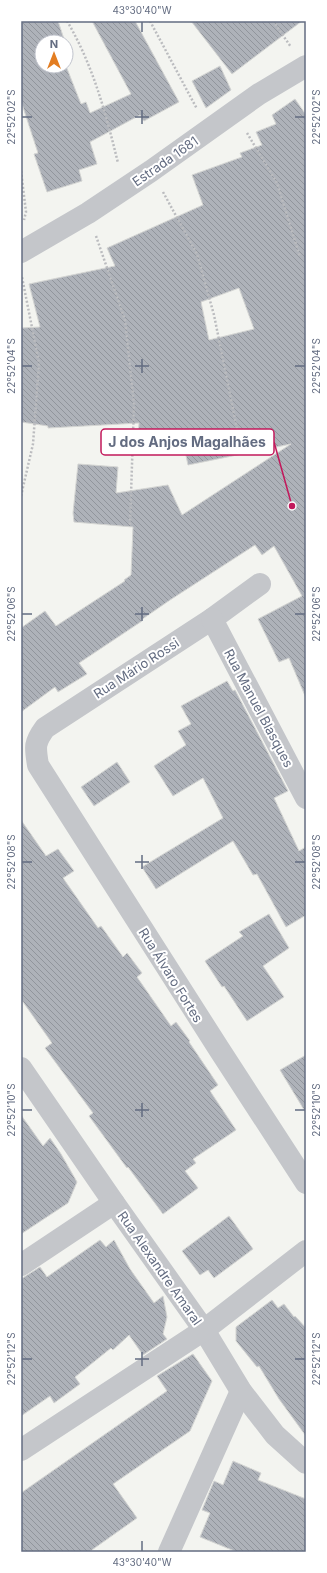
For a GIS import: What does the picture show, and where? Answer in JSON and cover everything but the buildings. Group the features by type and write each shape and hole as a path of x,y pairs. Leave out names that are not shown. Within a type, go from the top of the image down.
{"street":[{"name":"Estrada 1681","path":"21,252 88,213 125,189 209,131 259,94 305,67"},
{"name":"Rua Mário Rossi","path":"38,765 36,751 37,739 45,728 212,619 260,584"},
{"name":"Rua Manuel Blasques","path":"212,619 306,798"},
{"name":"Rua Álvaro Fortes","path":"38,765 306,1183"},
{"name":"Rua Alexandre Amaral","path":"21,1068 204,1330 241,1391 275,1435 306,1463"},
{"path":"21,1265 114,1203"},
{"path":"21,1450 204,1330 306,1251"},
{"path":"169,1552 241,1391"}],"path":[{"path":"67,21 80,43 104,107 125,189"},
{"path":"150,21 209,131"},
{"path":"273,21 305,67"},
{"path":"234,112 277,183 300,257"},
{"path":"21,171 26,212 24,224"},
{"path":"152,171 197,254 214,315 241,449"},
{"path":"88,213 125,320 134,404 130,525"},
{"path":"21,272 39,362 34,444 21,496"}],"place":[{"name":"J dos Anjos Magalhães","path":"292,506"}]}
